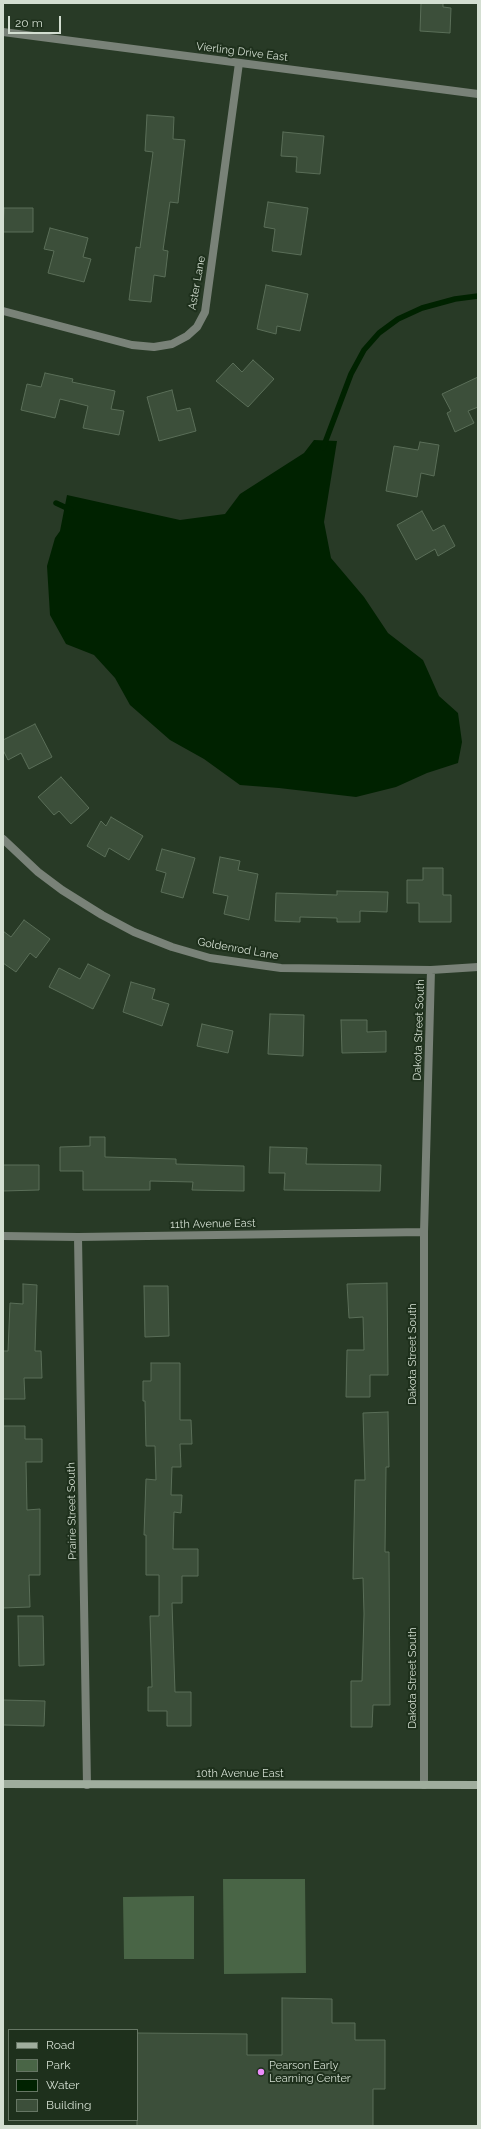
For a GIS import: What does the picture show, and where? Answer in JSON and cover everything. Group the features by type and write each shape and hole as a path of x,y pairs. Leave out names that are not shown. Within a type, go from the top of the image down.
{"main road":[{"name":"10th Avenue East","path":"3,1784 478,1785"}],"street":[{"name":"Vierling Drive East","path":"3,32 478,94"},
{"name":"Aster Lane","path":"3,311 132,345 154,347 172,344 187,336 197,327 205,312 239,63"},
{"name":"Goldenrod Lane","path":"3,839 10,847 62,890 102,915 134,932 172,947 210,958 281,968 431,970"},
{"path":"3,853 10,847"},
{"name":"Dakota Street South","path":"424,1785 424,1232 431,970 478,967"},
{"name":"11th Avenue East","path":"3,1236 78,1237 424,1232"},
{"name":"Prairie Street South","path":"78,1237 87,1785"}],"green space":[{"path":"223,1879 305,1879 306,1973 224,1974"},
{"path":"194,1896 194,1959 124,1959 123,1897"}],"water":[{"path":"314,440 337,441 324,522 331,558 364,597 388,633 423,660 439,696 458,713 462,742 458,763 427,773 396,787 356,797 240,785 204,759 170,740 130,705 115,678 94,655 66,644 50,615 47,566 55,538 60,531 67,495 180,520 225,514 240,494 304,453"}],"building":[{"path":"421,3 443,3 443,7 451,8 450,33 420,31"},
{"path":"147,115 174,117 173,139 185,140 178,203 170,202 163,250 168,251 165,277 154,275 151,302 129,300 136,247 140,248 153,152 145,151"},
{"path":"283,132 324,136 320,174 296,172 297,157 281,156"},
{"path":"268,202 308,208 301,255 272,251 275,229 264,227"},
{"path":"4,208 33,208 33,232 3,232"},
{"path":"50,228 88,238 83,257 91,259 84,282 48,273 54,251 44,249"},
{"path":"266,285 308,294 300,331 277,326 276,334 257,329"},
{"path":"253,360 274,379 248,407 216,381 233,363 242,372"},
{"path":"45,373 73,379 72,382 115,391 111,409 124,411 119,435 83,428 88,406 60,399 55,418 21,410 27,384 41,387"},
{"path":"478,377 478,407 468,411 474,423 455,432 447,413 451,411 442,394"},
{"path":"172,390 177,411 190,408 196,431 159,441 147,397"},
{"path":"420,442 439,445 434,476 421,473 417,497 386,491 394,446 418,450"},
{"path":"422,511 433,531 444,525 455,546 438,556 435,549 416,560 397,525"},
{"path":"35,724 52,757 29,769 21,753 8,760 3,750 3,740"},
{"path":"61,777 89,808 71,824 59,811 54,815 38,797"},
{"path":"111,817 143,836 129,860 109,848 105,857 87,846 101,821 106,826"},
{"path":"162,849 195,858 183,898 161,892 166,873 156,870"},
{"path":"220,857 240,861 238,870 258,874 249,920 224,914 228,896 213,893"},
{"path":"423,868 443,868 443,895 451,895 451,922 419,922 419,903 407,903 407,880 423,880"},
{"path":"337,891 388,892 387,912 360,911 360,922 337,922 337,918 300,917 300,922 275,921 276,893 337,895"},
{"path":"24,920 50,939 36,958 30,953 16,972 3,963 3,931 11,937"},
{"path":"88,964 110,975 93,1009 49,987 59,968 80,979"},
{"path":"131,982 155,989 152,999 169,1004 162,1026 123,1012"},
{"path":"270,1014 304,1015 303,1056 268,1054"},
{"path":"341,1020 367,1020 367,1032 386,1031 386,1052 342,1053"},
{"path":"202,1024 233,1031 228,1053 197,1046"},
{"path":"90,1137 105,1137 105,1157 176,1159 176,1164 244,1166 244,1191 192,1190 193,1182 150,1181 150,1190 83,1190 83,1171 60,1171 60,1147 90,1146"},
{"path":"270,1147 307,1148 306,1164 381,1165 380,1191 284,1190 285,1173 269,1173"},
{"path":"3,1165 39,1165 39,1190 3,1191"},
{"path":"387,1283 388,1375 370,1375 370,1397 346,1397 347,1350 364,1350 363,1317 349,1318 347,1284"},
{"path":"23,1284 37,1285 35,1351 41,1351 42,1378 24,1378 25,1399 3,1399 3,1351 8,1351 10,1303 23,1304"},
{"path":"144,1286 168,1286 169,1336 145,1337"},
{"path":"151,1363 180,1363 180,1420 191,1420 192,1444 180,1444 181,1467 172,1467 171,1495 182,1495 181,1513 174,1512 173,1549 198,1549 198,1576 182,1576 182,1603 172,1603 175,1692 191,1692 191,1726 167,1726 167,1711 148,1711 148,1687 152,1687 150,1616 159,1616 159,1575 146,1575 146,1535 144,1535 146,1479 156,1480 155,1446 146,1446 145,1401 143,1401 143,1381 151,1381"},
{"path":"388,1412 389,1467 386,1467 385,1552 389,1552 390,1705 373,1705 372,1727 351,1727 351,1681 362,1681 364,1614 363,1578 353,1579 355,1480 365,1480 363,1413"},
{"path":"3,1426 25,1426 25,1439 42,1439 42,1462 26,1462 27,1510 40,1509 40,1575 29,1575 30,1607 3,1608"},
{"path":"18,1616 43,1616 44,1665 19,1666"},
{"path":"3,1700 45,1701 44,1726 3,1725"},
{"name":"Pearson Early Learning Center","path":"282,1998 332,1999 332,2023 355,2023 355,2040 385,2040 385,2089 373,2089 373,2126 137,2126 138,2033 247,2034 247,2055 282,2055"}],"waterway":[{"path":"323,448 351,374 364,350 379,333 398,319 422,308 455,299 478,296"},
{"path":"56,503 71,510"}],"place":[{"name":"Pearson Early Learning Center","path":"261,2072"}]}
